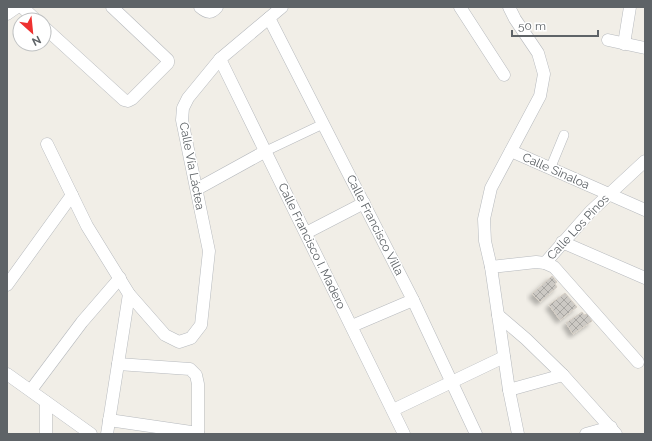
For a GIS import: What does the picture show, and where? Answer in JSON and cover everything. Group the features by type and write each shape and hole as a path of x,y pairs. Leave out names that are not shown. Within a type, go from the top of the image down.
{"street":[{"path":"7,14 17,7"},
{"path":"52,34 124,100 128,101 132,99 168,63 168,60 112,7"},
{"path":"200,7 209,13 213,12 217,7"},
{"name":"Calle Vía Láctea","path":"129,294 165,335 179,342 191,338 201,325 209,251 182,120 183,108 188,98 220,59 282,7"},
{"path":"460,7 504,75"},
{"path":"509,7 515,19 538,53 544,74 540,96 491,188 484,219 485,241 491,267 509,390 518,434"},
{"path":"624,44 630,7"},
{"name":"Calle Francisco Villa","path":"269,18 413,300 450,382 476,434"},
{"path":"608,40 645,48"},
{"name":"Calle Francisco I. Madero","path":"220,59 404,434"},
{"path":"197,189 266,151 323,124"},
{"path":"550,169 564,135"},
{"path":"47,144 87,226 129,294 107,434"},
{"name":"Calle Sinaloa","path":"511,151 645,210"},
{"name":"Calle Los Pinos","path":"638,362 554,268 545,263 590,212 645,161"},
{"path":"7,285 72,195"},
{"path":"306,233 364,203"},
{"path":"562,242 645,278"},
{"path":"491,267 536,262 545,263"},
{"path":"31,390 82,322 120,278"},
{"path":"352,326 413,300"},
{"path":"498,315 526,339 563,375 614,431"},
{"path":"393,410 504,357"},
{"path":"109,420 198,434 198,384 196,375 190,369 118,364"},
{"path":"7,374 91,434"},
{"path":"509,390 563,375"},
{"path":"46,402 46,434"},
{"path":"586,434 614,431"}],"building":[{"path":"552,276 557,282 555,284 557,287 540,302 532,294"},
{"path":"565,293 577,307 560,320 549,305"},
{"path":"582,312 584,315 587,314 592,321 573,334 566,323"}]}
